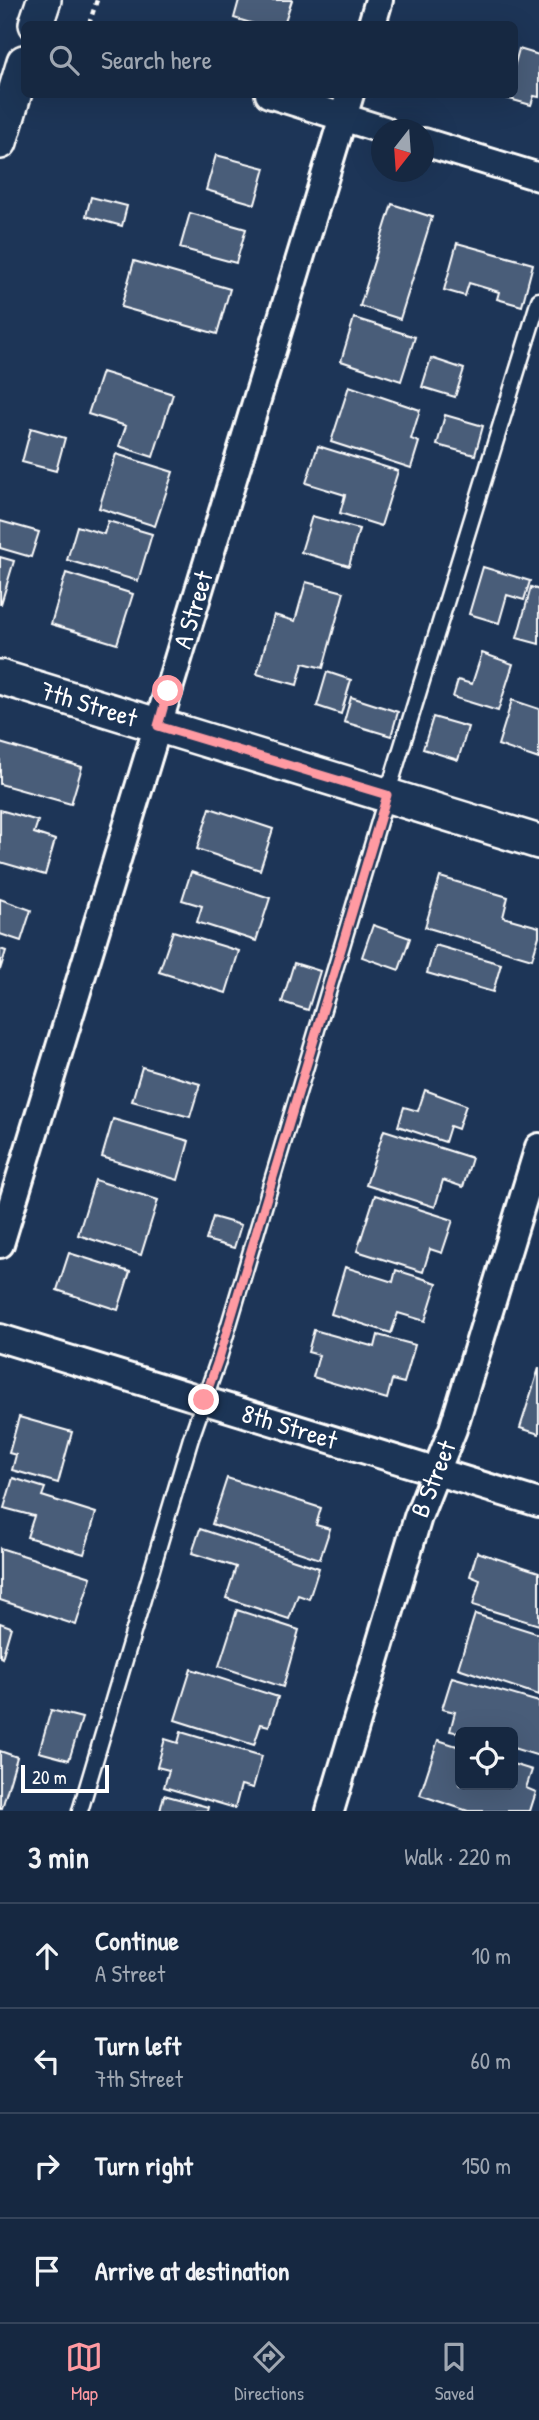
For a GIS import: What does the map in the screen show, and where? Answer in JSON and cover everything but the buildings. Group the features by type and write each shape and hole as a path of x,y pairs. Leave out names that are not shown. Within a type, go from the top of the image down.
{"street":[{"path":"38,21 44,0"},
{"path":"373,21 379,0"},
{"path":"0,142 21,72"},
{"path":"295,98 347,106 371,122"},
{"name":"A Street","path":"0,1244 347,106"},
{"path":"434,145 539,177"},
{"name":"7th Street","path":"0,677 539,842"},
{"name":"B Street","path":"330,1811 418,1517 453,1429 539,1147"},
{"name":"8th Street","path":"0,1338 539,1503"}],"lane":[{"path":"80,1811 539,300"}],"path":[{"path":"90,21 97,0"}],"route":[{"path":"168,691 158,726 387,795 219,1358 204,1400"}]}
